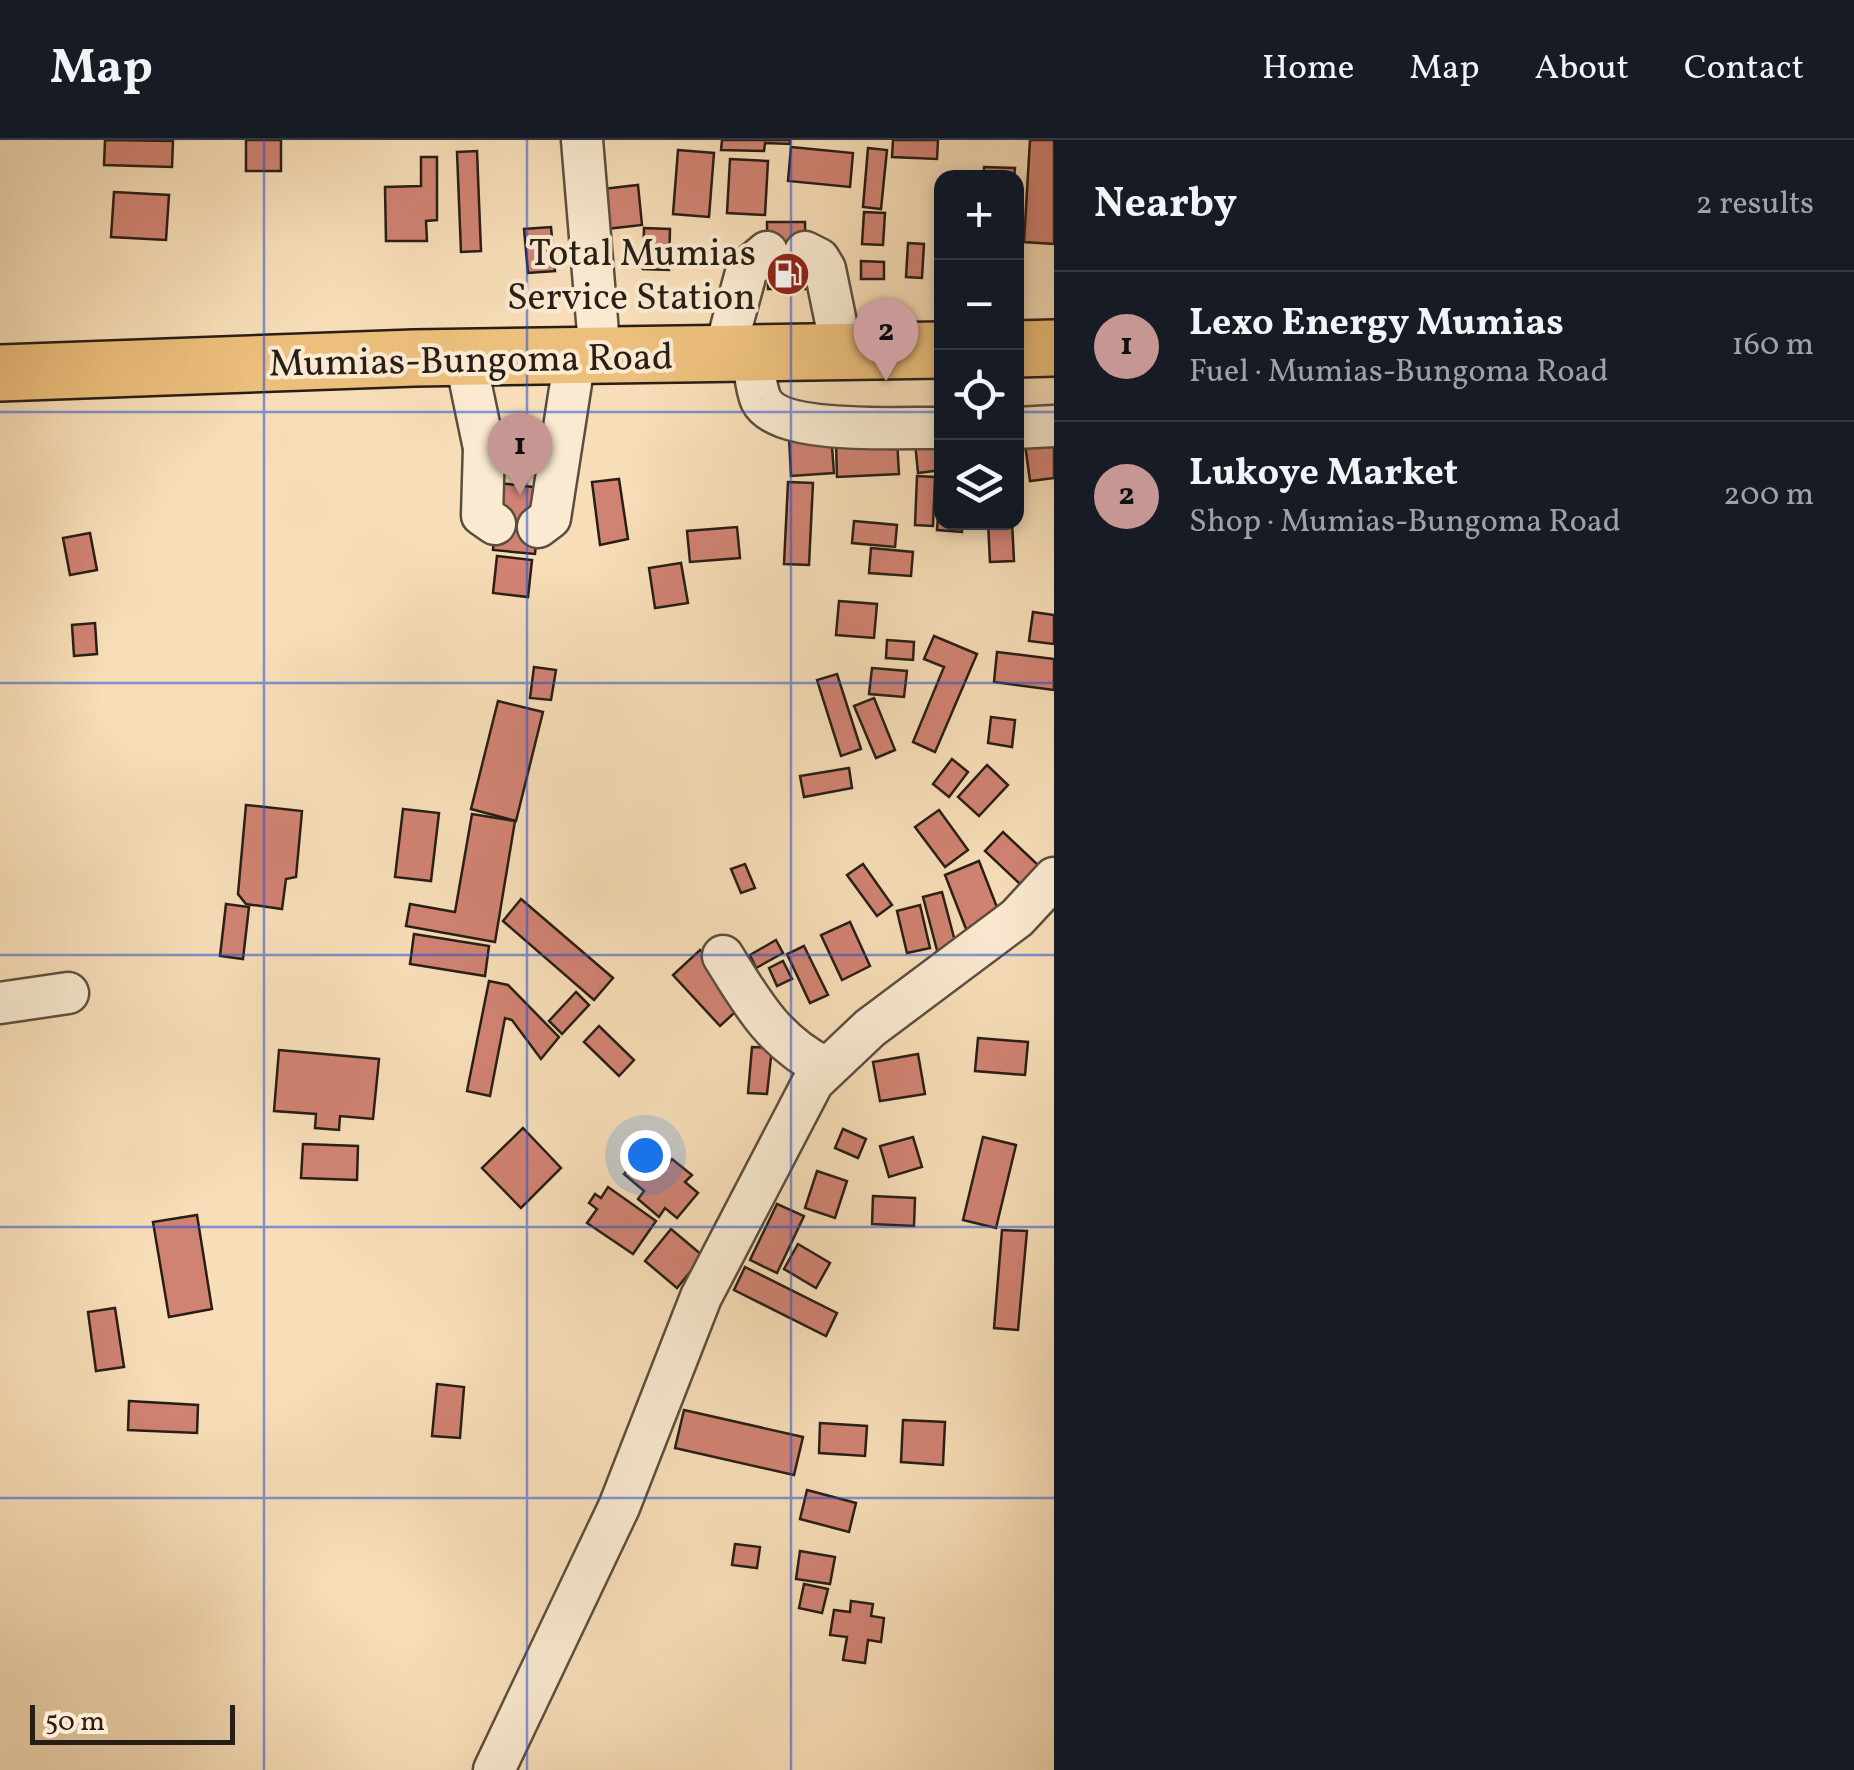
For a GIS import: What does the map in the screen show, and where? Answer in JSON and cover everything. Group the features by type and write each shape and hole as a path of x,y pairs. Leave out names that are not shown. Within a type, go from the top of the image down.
{"highway":[{"path":"1024,349 1054,348"},
{"name":"Mumias-Bungoma Road","path":"0,373 466,357 934,350"}],"street":[{"path":"538,527 550,518 558,454 587,356 582,140"},
{"path":"842,352 825,269 819,259 786,252 747,269 738,354 762,400 778,418 803,423 934,428"},
{"path":"466,357 484,448 482,515 495,524"},
{"path":"1024,428 1054,426"},
{"path":"484,448 558,454"},
{"path":"494,1770 619,1507 701,1297 775,1150 824,1068 1017,918 1054,878"},
{"path":"723,956 771,1031 795,1053 824,1068"},
{"path":"0,1003 68,993"}],"building":[{"path":"105,140 173,141 172,167 104,165"},
{"path":"246,140 281,140 281,171 246,171"},
{"path":"722,140 790,140 790,144 765,143 764,151 721,150"},
{"path":"893,140 938,140 937,159 892,157"},
{"path":"1030,140 1054,140 1054,244 1024,242"},
{"path":"791,147 853,153 850,187 788,181"},
{"path":"868,148 887,150 881,209 863,207"},
{"path":"678,150 714,153 709,217 673,214"},
{"path":"477,151 481,251 461,252 457,152"},
{"path":"421,157 437,157 437,220 426,221 427,241 386,241 385,187 421,186"},
{"path":"730,159 768,161 765,215 727,213"},
{"path":"984,167 1015,168 1015,170"},
{"path":"638,185 642,225 606,229 602,189"},
{"path":"114,192 169,195 166,240 111,237"},
{"path":"864,212 885,213 883,245 862,244"},
{"path":"767,222 805,222 806,289 768,289"},
{"path":"551,227 555,271 528,273 524,229"},
{"path":"644,228 670,229 669,270 643,269"},
{"path":"908,243 924,244 922,278 906,277"},
{"path":"861,261 884,262 884,279 861,279"},
{"path":"1054,433 1054,478 1030,481 1024,437"},
{"path":"831,434 834,473 791,476 789,437"},
{"path":"897,439 899,474 837,477 836,442"},
{"path":"934,442 934,471 918,473 915,443"},
{"path":"917,476 934,477 933,526 915,525"},
{"path":"619,479 628,539 600,545 592,482"},
{"path":"788,482 813,483 809,565 784,564"},
{"path":"500,483 542,488 535,554 493,550"},
{"path":"854,521 897,525 895,547 852,543"},
{"path":"737,527 740,558 690,562 687,531"},
{"path":"988,530 1012,530 1014,561 990,562"},
{"path":"90,533 97,570 70,575 63,538"},
{"path":"871,548 913,552 911,576 869,573"},
{"path":"497,556 532,560 528,597 493,593"},
{"path":"681,563 688,603 655,608 649,568"},
{"path":"839,601 877,604 874,638 836,635"},
{"path":"1033,612 1054,615 1054,644 1029,641"},
{"path":"95,623 97,654 74,656 72,625"},
{"path":"934,636 977,654 935,752 913,742 944,667 924,659"},
{"path":"887,640 914,642 913,660 886,658"},
{"path":"997,652 1054,659 1054,690 994,682"},
{"path":"534,667 556,670 551,700 530,698"},
{"path":"872,668 907,671 904,697 869,694"},
{"path":"837,674 861,749 841,756 817,680"},
{"path":"874,698 895,750 876,758 854,706"},
{"path":"498,701 543,712 516,821 471,809"},
{"path":"991,717 1015,720 1012,747 988,743"},
{"path":"952,759 968,772 949,797 933,784"},
{"path":"987,765 1008,785 979,816 958,797"},
{"path":"849,768 852,788 804,797 800,776"},
{"path":"246,805 302,811 296,877 286,879 282,909 246,904 238,894"},
{"path":"403,809 439,813 431,881 395,877"},
{"path":"939,810 968,850 945,867 915,827"},
{"path":"472,814 515,821 495,942 406,926 410,904 455,912"},
{"path":"1003,832 1038,865 1020,884 985,851"},
{"path":"979,861 1002,920 968,934 945,875"},
{"path":"745,864 755,888 741,893 731,869"},
{"path":"863,864 892,905 877,916 847,875"},
{"path":"942,892 957,949 938,954 923,897"},
{"path":"521,899 613,978 594,1000 503,921"},
{"path":"226,904 249,907 243,959 220,956"},
{"path":"920,905 930,948 907,953 897,911"},
{"path":"850,922 870,966 842,980 821,935"},
{"path":"414,934 489,946 485,976 410,964"},
{"path":"776,940 783,953 756,968 750,955"},
{"path":"804,946 828,995 810,1003 787,954"},
{"path":"700,950 746,1002 720,1026 673,975"},
{"path":"783,961 792,979 777,986 769,968"},
{"path":"489,981 508,985 559,1037 541,1059 512,1020 505,1018 490,1096 467,1091"},
{"path":"576,992 589,1005 562,1034 549,1021"},
{"path":"599,1026 634,1060 619,1076 584,1042"},
{"path":"978,1038 1028,1042 1025,1075 975,1071"},
{"path":"752,1047 772,1048 767,1094 748,1093"},
{"path":"279,1050 379,1059 373,1119 340,1116 339,1130 315,1128 316,1114 274,1111"},
{"path":"918,1054 925,1094 880,1101 873,1062"},
{"path":"523,1128 561,1168 521,1208 482,1168"},
{"path":"843,1129 866,1139 858,1158 835,1148"},
{"path":"913,1137 922,1167 889,1177 880,1146"},
{"path":"983,1137 1016,1145 996,1228 963,1220"},
{"path":"303,1144 358,1146 357,1180 301,1178"},
{"path":"644,1149 666,1167 672,1159 692,1175 685,1182 698,1193 677,1218 665,1208 659,1217 638,1199 644,1191 624,1174"},
{"path":"817,1171 847,1181 835,1218 805,1208"},
{"path":"608,1187 656,1221 633,1254 587,1223 597,1209 589,1203 595,1194 601,1198"},
{"path":"873,1196 915,1198 914,1226 872,1224"},
{"path":"777,1204 804,1216 777,1273 750,1260"},
{"path":"197,1215 212,1309 169,1317 153,1222"},
{"path":"671,1229 703,1256 677,1288 645,1261"},
{"path":"1002,1230 1027,1231 1018,1330 994,1328"},
{"path":"798,1244 830,1263 816,1288 784,1269"},
{"path":"745,1267 837,1313 826,1336 734,1290"},
{"path":"115,1308 124,1367 96,1371 88,1312"},
{"path":"437,1384 464,1387 460,1438 432,1436"},
{"path":"129,1401 198,1405 197,1433 128,1430"},
{"path":"684,1410 803,1437 794,1475 675,1448"},
{"path":"903,1420 945,1422 943,1465 901,1462"},
{"path":"820,1423 867,1426 865,1456 819,1453"},
{"path":"807,1490 856,1503 849,1532 800,1519"},
{"path":"735,1544 760,1547 757,1568 732,1565"},
{"path":"800,1551 835,1557 830,1584 796,1579"},
{"path":"804,1584 828,1589 822,1613 799,1608"},
{"path":"851,1601 873,1604 871,1616 884,1618 881,1642 868,1640 865,1663 843,1660 847,1637 830,1635 834,1610 850,1612"}],"place":[{"name":"Total Mumias Service Station","path":"788,274"},
{"name":"Lukoye Market","path":"886,381"},
{"name":"Lexo Energy Mumias","path":"520,495"}]}
